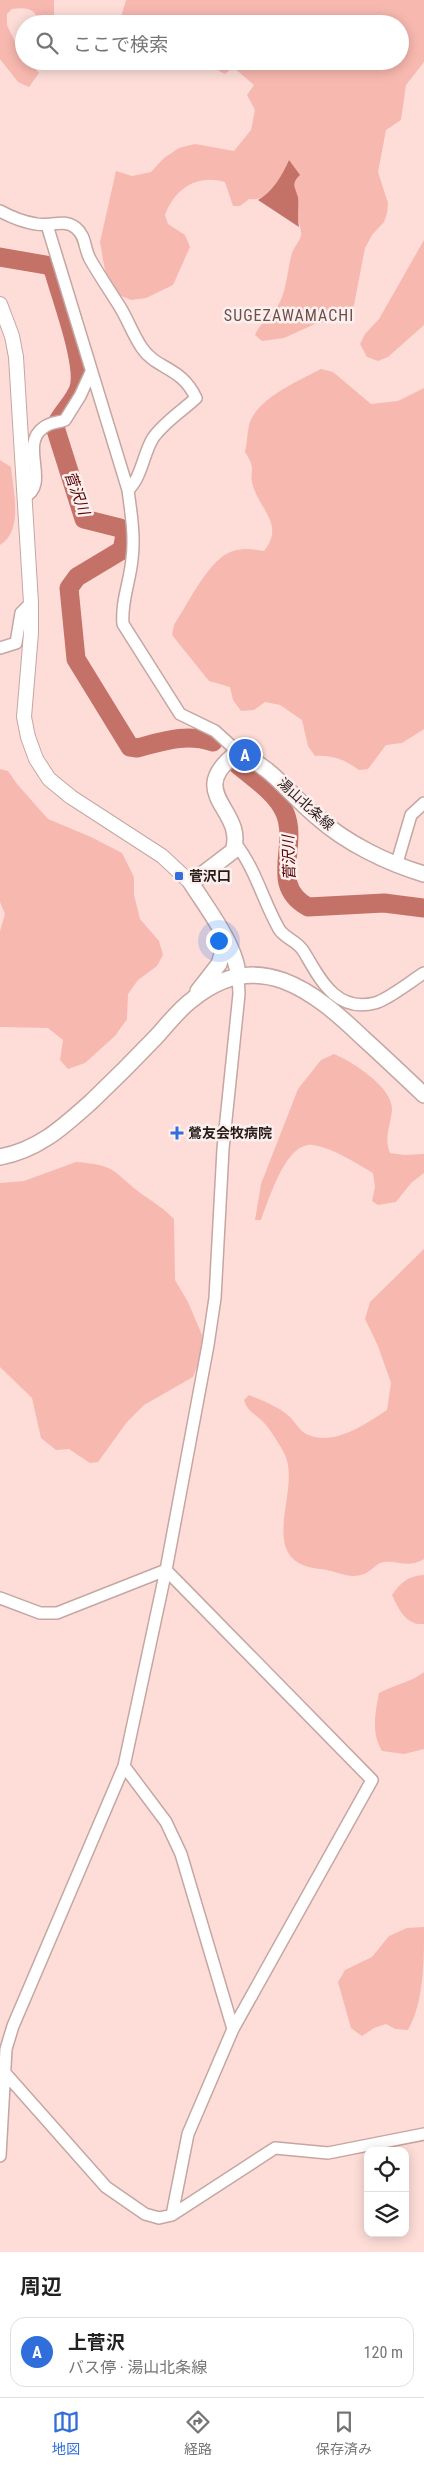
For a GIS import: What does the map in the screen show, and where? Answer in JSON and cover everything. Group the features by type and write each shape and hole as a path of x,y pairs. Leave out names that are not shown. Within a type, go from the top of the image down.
{"main road":[{"path":"238,752 223,764 214,779 215,791 234,832 236,844 233,852 228,857 191,882 226,941 238,965 238,976"},
{"name":"湯山北条線","path":"238,752 271,772 316,817 339,833 396,866 424,874"},
{"path":"0,1157 39,1145 60,1130 127,1068 192,999 219,964 226,941"},
{"path":"192,999 213,986 238,976 270,977 298,986 331,1008 424,1095"}],"street":[{"path":"0,212 35,224 47,225 59,222 75,227 83,236 88,256 120,307 142,349 155,361 183,377 196,398 160,429 153,438 134,484 128,490"},
{"path":"47,225 128,490 133,523 133,539 132,560 122,613 123,624 180,714 215,731 238,752"},
{"path":"0,304 10,329 16,357 31,603 31,633 24,717 28,737 36,759 49,780 162,856 191,882"},
{"path":"24,497 32,494 35,487 33,446 35,436 42,428 65,420 80,396 91,372"},
{"path":"0,648 16,644 21,613 31,603"},
{"path":"396,866 411,815 424,803"},
{"path":"236,844 245,856 280,932 294,940 304,950 313,969 327,988 339,999 356,1004 376,1002 424,973"},
{"path":"0,2156 6,2049 13,2026 124,1766 166,1570 215,1298 223,1149 239,994 238,976"},
{"path":"0,1598 40,1612 57,1612 166,1570"},
{"path":"166,1570 372,1780 233,2029 188,2134 172,2215"},
{"path":"124,1766 166,1822 181,1854 233,2029"},
{"path":"5,2073 106,2187 145,2214 159,2218 172,2215 275,2148 328,2153 424,2134"}],"shaded area":[{"path":"0,0 54,0 54,15 36,15 30,10 22,8 12,9 7,14 7,25 15,42 15,70 36,70 39,73 29,87 18,82 0,59"},
{"path":"126,0 424,0 424,62 406,85 401,120 386,130 378,172 388,203 387,213 384,222 372,235 365,248 354,305 350,314 338,320 315,324 284,338 262,341 255,335 280,303 285,289 292,253 301,235 297,216 294,180 289,160 278,181 269,192 263,197 249,199 240,206 233,206 225,182 205,180 196,182 181,191 169,206 165,215 168,224 185,235 190,247 173,285 146,298 131,300 119,295 106,276 100,242 116,171 132,176 151,172 164,158 179,148 195,144 234,151 251,130 255,110 247,95 254,85 236,70 409,70 409,15 122,15"},
{"path":"219,70 230,70 225,74"},
{"path":"289,160 300,175 295,180 294,185 298,197 299,227 258,200 273,188"},
{"path":"424,240 424,325 388,357 378,361 367,357 360,344 365,334 379,319"},
{"path":"321,369 333,372 371,404 398,401 424,388 424,729 402,743 386,745 368,769 359,770 349,763 338,759 328,756 315,756 308,746 302,720 280,705 265,702 254,710 241,711 233,700 230,687 209,681 172,635 174,625 192,594 207,572 224,555 241,549 264,551 270,542 272,525 256,495 252,481 251,464 245,452 249,425 253,416 269,399 290,385"},
{"path":"0,460 11,467 15,498 15,520 12,530 0,545"},
{"path":"0,769 8,771 48,819 91,837 122,853 134,877 134,895 140,919 159,941 163,955 157,966 138,980 128,994 127,1019 115,1036 85,1063 68,1069 60,1060 63,1040 48,1028 0,1027 0,931 5,914 0,902"},
{"path":"334,1054 361,1069 380,1085 391,1102 392,1111 387,1137 390,1153 404,1155 424,1154 424,1173 411,1183 396,1202 378,1205 372,1201 375,1187 373,1173 329,1149 313,1145 303,1146 295,1152 280,1174 261,1220 255,1220 261,1184 298,1089 321,1060"},
{"path":"76,1162 100,1165 114,1171 174,1219 175,1280 188,1302 202,1335 202,1353 193,1377 144,1405 127,1422 98,1462 90,1463 69,1449 56,1450 41,1438 32,1398 0,1367 0,1183 24,1181"},
{"path":"424,1249 424,1559 412,1564 380,1563 358,1576 300,1564 289,1553 284,1539 289,1470 285,1455 269,1428 253,1414 244,1400 249,1395 271,1404 290,1417 304,1433 327,1438 358,1428 387,1410 391,1383 378,1346 365,1319 370,1302"},
{"path":"424,1575 424,1624 418,1624 412,1622 404,1615 392,1595 405,1580"},
{"path":"424,1672 424,1749 404,1754 382,1751 375,1730 375,1716 379,1693"},
{"path":"424,1927 420,1994 408,2030 395,2029 386,2024 374,2028 362,2036 351,2028 338,1982 345,1970 372,1957 389,1936 407,1928"}],"waterway":[{"name":"菅沢川","path":"0,257 46,265 51,267 54,272 76,348 80,377 77,393 55,427 84,519 120,528 125,535 122,550 77,577 69,588 76,659 130,747 137,748 184,738 203,739 213,742"},
{"name":"菅沢川","path":"237,764 271,792 285,813 289,839 287,877 290,888 296,898 308,907 384,903 424,908"}],"place":[{"name":"上菅沢","path":"245,755"},
{"name":"菅沢口","path":"179,876"},
{"name":"鶯友会牧病院","path":"177,1133"}],"district":[{"name":"SUGEZAWAMACHI","path":"289,315"}]}
